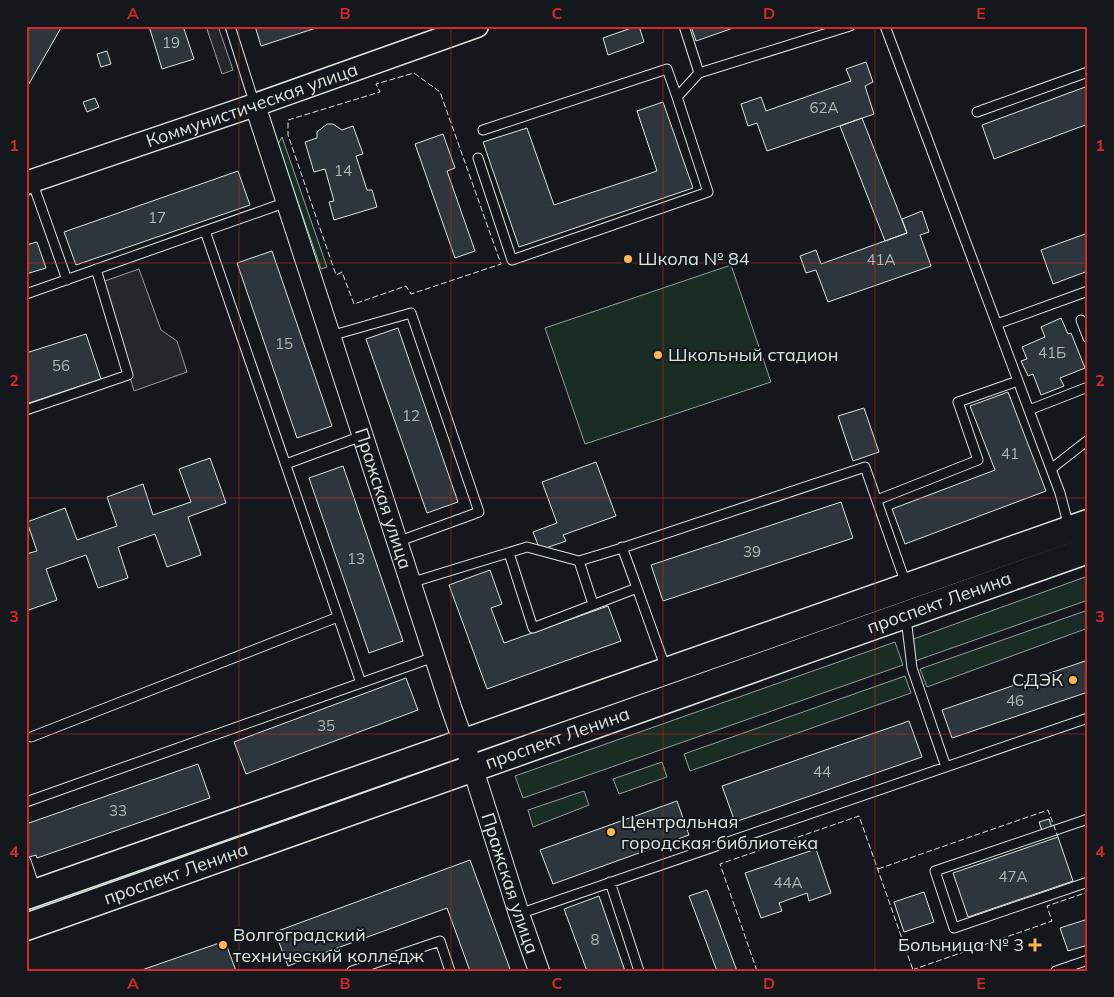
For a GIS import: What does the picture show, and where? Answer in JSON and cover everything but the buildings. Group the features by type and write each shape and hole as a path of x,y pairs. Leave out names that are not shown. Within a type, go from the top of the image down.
{"main road":[{"name":"Коммунистическая улица","path":"29,182 255,105 477,26"},
{"name":"проспект Ленина","path":"32,894 1079,526"},
{"name":"проспект Ленина","path":"26,927 1088,550"}],"street":[{"name":"Пражская улица","path":"255,105 434,656 473,768 518,914 539,971"}],"lane":[{"name":"Пражская улица","path":"230,26 255,105"},
{"path":"684,26 699,73"},
{"path":"677,97 699,73 850,26"},
{"path":"885,26 1060,493 1079,526"},
{"path":"478,158 512,260 708,192 667,69 483,130"},
{"path":"978,112 1088,72"},
{"path":"29,182 66,280"},
{"path":"26,294 287,202"},
{"path":"205,231 361,683"},
{"path":"26,410 128,375 96,270"},
{"path":"997,324 1088,291"},
{"path":"330,336 410,313 479,512 397,542"},
{"path":"1081,320 1088,338"},
{"path":"877,500 978,460 958,402 1018,381"},
{"path":"1029,410 1088,387"},
{"path":"286,464 362,436"},
{"path":"1051,469 1088,440"},
{"path":"410,583 527,547 579,560 865,467 907,587"},
{"path":"622,547 667,671"},
{"path":"509,552 533,628 637,588"},
{"path":"579,560 593,604"},
{"path":"905,615 912,668 946,767"},
{"path":"32,737 338,617"},
{"path":"26,802 434,656"},
{"path":"518,914 1088,718"},
{"path":"1088,819 935,871 954,928 1088,882"},
{"path":"26,860 32,894"},
{"path":"610,882 639,971"},
{"path":"352,971 440,941 450,971"},
{"path":"1056,971 1088,960"}],"green space":[{"path":"282,137 327,267 321,269 278,144"},
{"name":"Школьный стадион","path":"731,265 771,382 585,444 545,328"},
{"path":"1088,576 1088,600 915,661 908,641"},
{"path":"1088,610 1088,628 927,687 920,669"},
{"path":"895,642 903,665 523,798 515,776"},
{"path":"905,676 911,693 690,771 684,754"},
{"path":"662,762 667,777 619,794 613,779"},
{"path":"584,791 589,805 533,827 528,810"}],"shaded area":[{"path":"206,26 218,26 233,70 222,74"},
{"path":"139,269 161,330 177,341 187,372 134,391 102,282"}],"fence":[{"path":"414,73 440,92 501,264 411,294 406,286 354,304 342,272 336,275 288,135 288,120 380,92 376,84 414,73"},
{"path":"878,869 1048,810 1058,837"},
{"path":"757,971 720,864 859,816 913,970 910,971"},
{"path":"912,970 1052,921 1047,906 1088,892"}],"place":[{"name":"Школа № 84","path":"628,259"},
{"name":"Школьный стадион","path":"658,355"},
{"name":"СДЭК","path":"1073,680"},
{"name":"Центральная городская библиотека","path":"611,832"},
{"name":"Волгоградский технический колледж","path":"223,945"},
{"name":"Больница № 3","path":"1035,945"}]}
